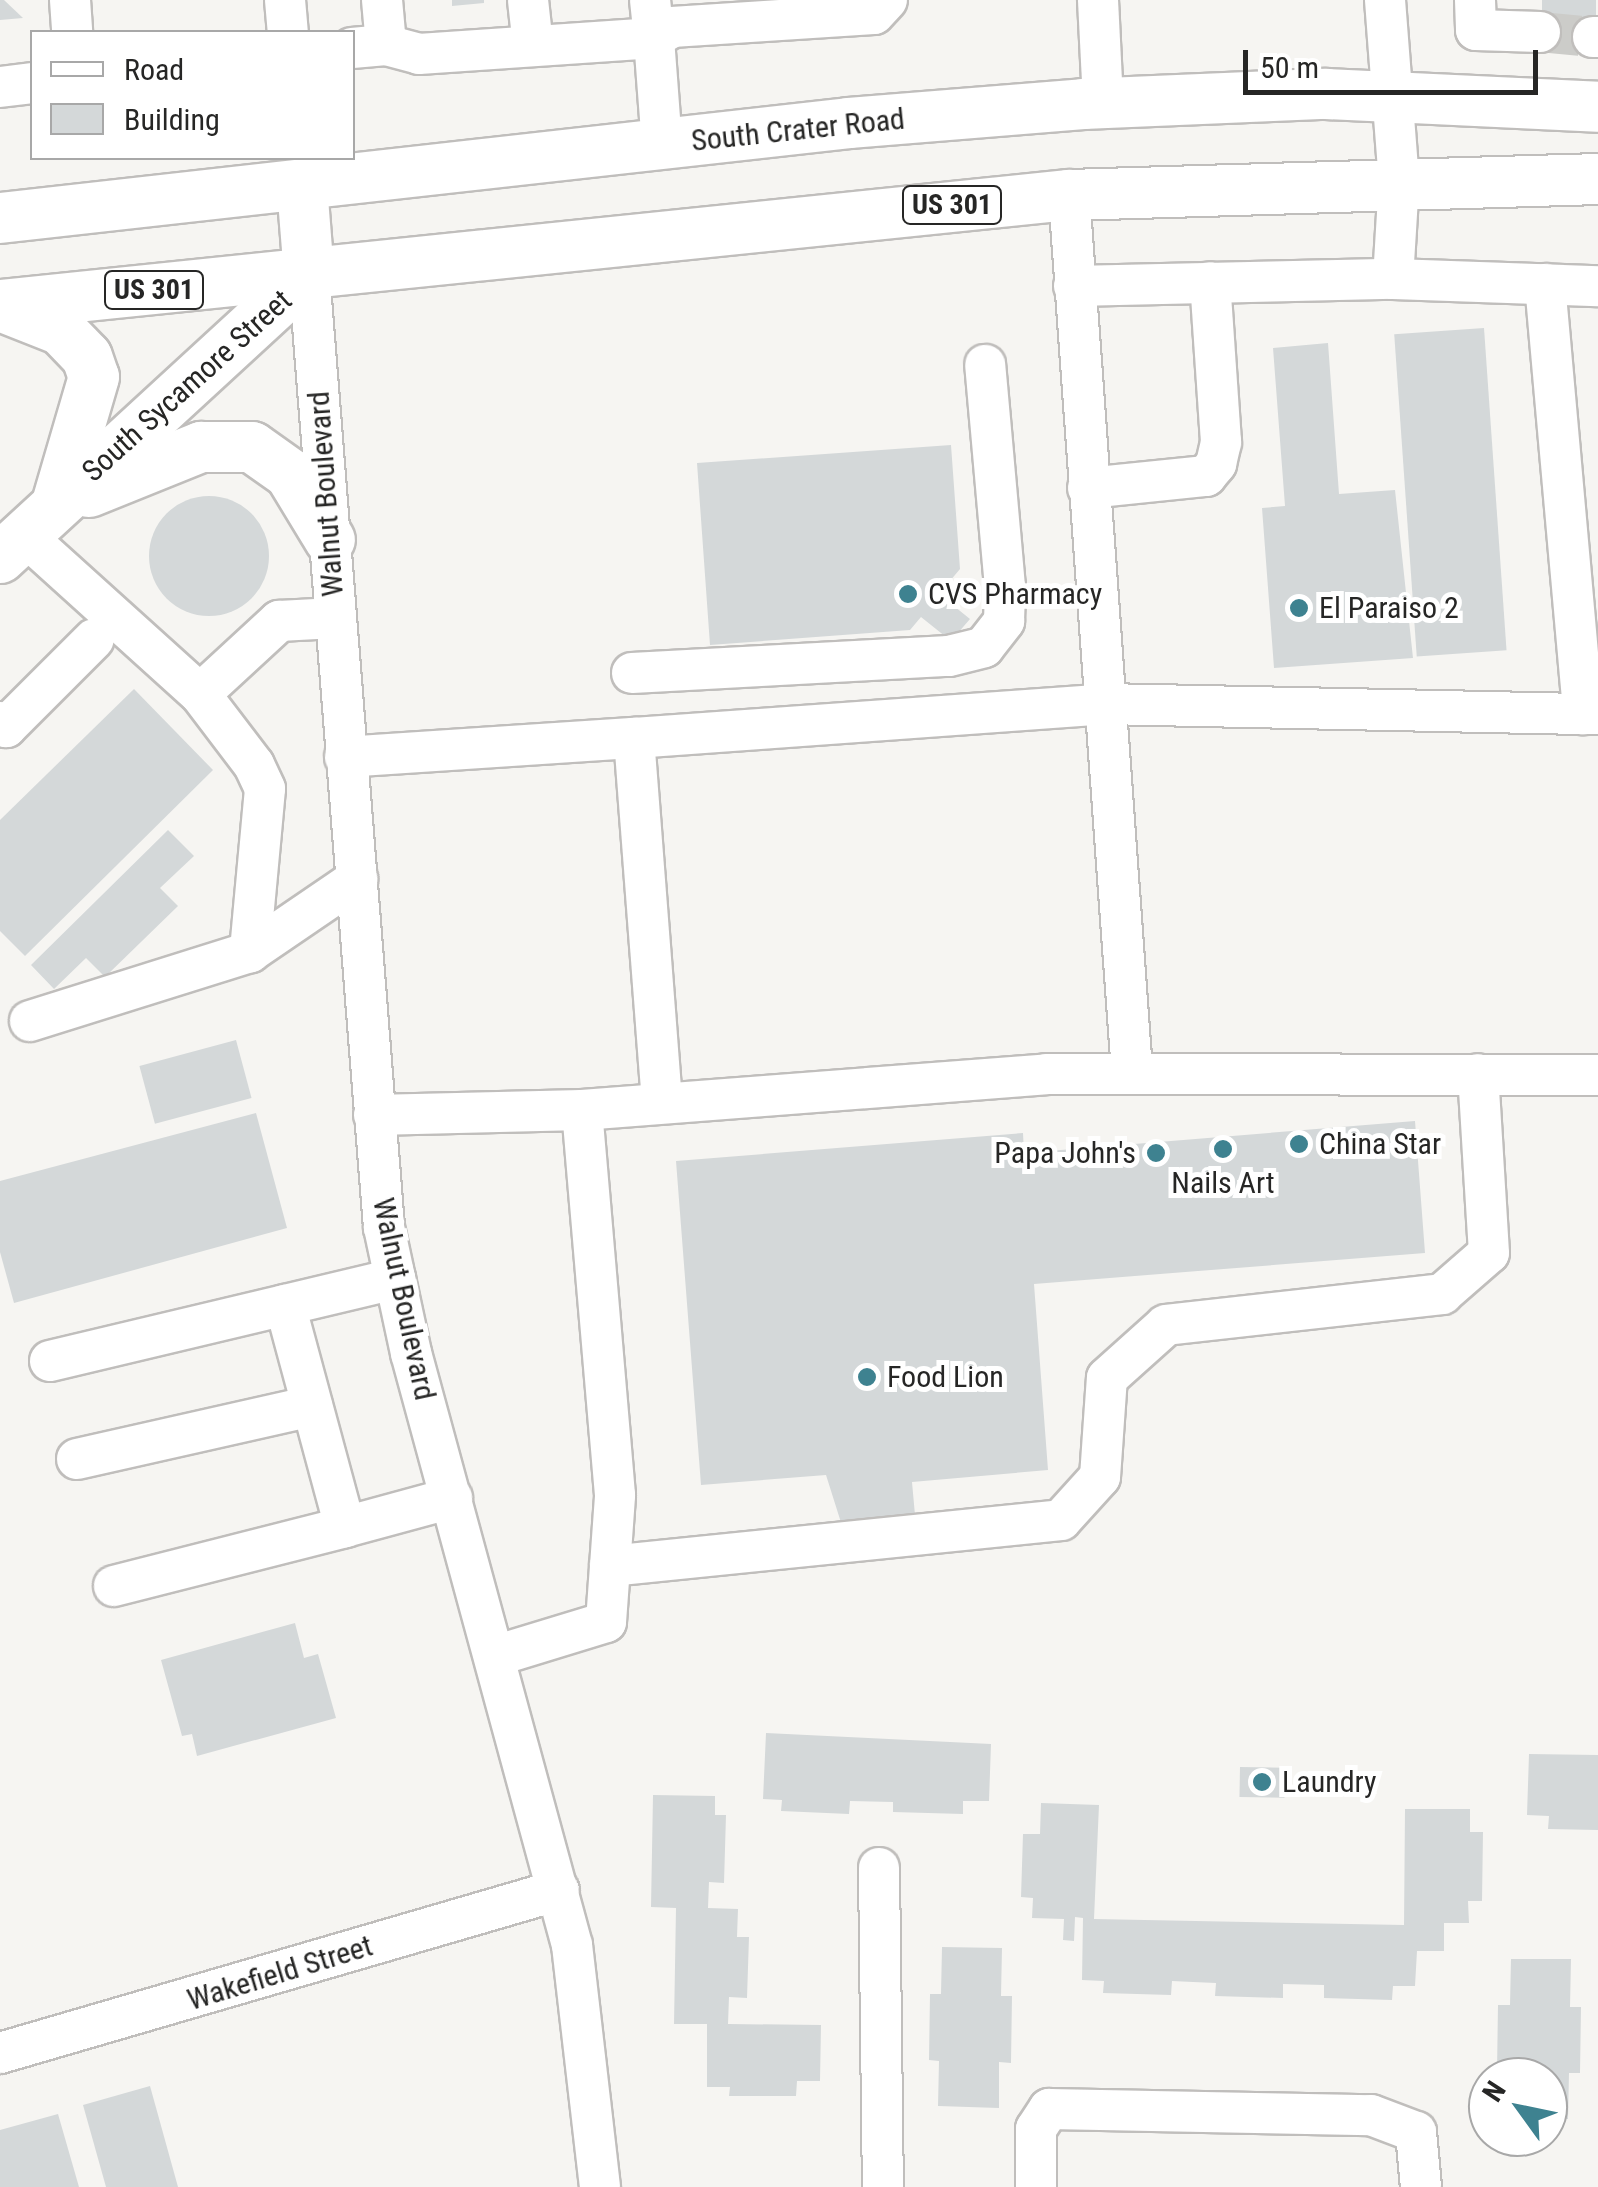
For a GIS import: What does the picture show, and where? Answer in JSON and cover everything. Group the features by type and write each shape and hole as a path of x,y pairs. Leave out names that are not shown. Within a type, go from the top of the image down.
{"main road":[{"name":"South Crater Road","path":"0,218 300,172 662,145 1104,103 1326,94 1598,107"},
{"name":"South Sycamore Street","path":"27,532 309,274 300,172"},
{"name":"US 301","path":"0,306 1069,196 1399,182 1598,179"},
{"path":"0,306 61,330 87,358 94,377 27,532"},
{"path":"27,532 200,447 230,444 252,448 290,474 330,540"}],"street":[{"path":"70,0 72,30"},
{"path":"285,0 288,30"},
{"path":"382,0 369,47 419,54 533,46 652,19 672,27 881,7"},
{"path":"528,0 533,46"},
{"path":"1098,0 1104,103"},
{"path":"1385,0 1399,182 1393,279"},
{"path":"1474,0 1476,30 1540,32"},
{"path":"652,19 662,145"},
{"path":"0,87 30,83"},
{"path":"1069,196 1132,1072"},
{"name":"Walnut Boulevard","path":"309,274 374,1115 395,1279 559,1890 600,2187"},
{"path":"1074,286 1393,279 1598,286"},
{"path":"1088,488 1206,476 1216,464 1222,442 1210,282"},
{"path":"346,756 1104,704 1590,714 1545,284"},
{"path":"632,673 949,656 984,647 1004,622 1005,587 985,365"},
{"path":"27,532 200,694 254,765 264,789 250,952"},
{"path":"200,694 279,621 335,618"},
{"path":"2,728 94,639"},
{"path":"634,738 662,1103"},
{"path":"30,1021 250,952 357,879"},
{"path":"374,1115 582,1110 1132,1072 1598,1075"},
{"path":"610,1566 1062,1520 1100,1477 1107,1378 1166,1325 1442,1294 1489,1253 1478,1074"},
{"path":"495,1656 606,1622 615,1495 582,1110"},
{"path":"50,1361 395,1279"},
{"path":"285,1305 345,1526"},
{"path":"77,1459 312,1406"},
{"path":"114,1586 452,1498"},
{"path":"879,1868 883,2187"},
{"name":"Wakefield Street","path":"0,2053 559,1890"},
{"path":"1036,2187 1036,2128 1049,2109 1371,2116 1416,2132 1421,2187"}],"building":[{"path":"0,0 4,0 23,18 0,20"},
{"path":"452,0 484,0 484,3 452,6"},
{"path":"1542,0 1596,0 1596,45 1542,45"},
{"path":"1484,328 1507,650 1417,656 1394,334"},
{"path":"1328,343 1339,494 1395,490 1413,658 1274,668 1262,508 1285,506 1273,348"},
{"name":"CVS Pharmacy","path":"951,445 960,569 939,594 970,619 951,641 921,617 910,630 710,645 697,463"},
{"path":"209,496 232,501 251,514 264,533 269,556 264,579 251,598 232,611 209,616 186,611 167,598 154,579 149,556 154,533 167,514 186,501"},
{"path":"134,689 213,770 25,956 0,931 0,820"},
{"path":"168,830 194,856 160,888 178,906 105,977 86,958 54,989 31,965"},
{"path":"236,1040 252,1098 155,1124 139,1066"},
{"path":"256,1113 287,1228 14,1303 0,1252 0,1181"},
{"name":"Food Lion","path":"1415,1121 1425,1253 1034,1284 1048,1470 912,1482 916,1526 844,1532 826,1475 701,1485 676,1161 1023,1133 1024,1153"},
{"path":"295,1623 304,1658 318,1654 336,1718 197,1756 192,1734 182,1736 161,1660"},
{"path":"766,1733 991,1744 989,1801 963,1801 963,1814 893,1812 893,1802 850,1801 849,1814 781,1811 782,1800 763,1799"},
{"path":"1529,1754 1598,1755 1598,1830 1548,1829 1549,1816 1527,1815"},
{"name":"Laundry","path":"1240,1767 1285,1768 1284,1798 1239,1797"},
{"path":"653,1795 715,1796 715,1815 726,1815 724,1883 709,1882 708,1908 738,1909 737,1937 749,1937 747,1998 729,1997 728,2024 821,2025 820,2081 797,2081 796,2096 729,2096 730,2087 707,2087 707,2024 674,2024 676,1908 651,1907"},
{"path":"1041,1803 1099,1805 1094,1919 1404,1925 1405,1809 1470,1809 1470,1832 1483,1832 1482,1901 1468,1901 1469,1923 1444,1923 1444,1951 1417,1951 1415,1986 1393,1986 1392,2000 1324,1998 1324,1985 1283,1984 1283,1998 1215,1996 1216,1983 1172,1981 1171,1995 1103,1993 1104,1981 1082,1980 1083,1918 1075,1917 1074,1941 1063,1940 1064,1919 1032,1918 1033,1898 1021,1897 1023,1834 1040,1834"},
{"path":"942,1947 1002,1948 1001,1996 1012,1996 1011,2063 999,2062 999,2108 938,2106 939,2061 929,2060 930,1994 941,1994"},
{"path":"1511,1959 1571,1959 1570,2007 1581,2007 1580,2073 1569,2073 1568,2119 1568,2057 1497,2057 1498,2005 1510,2005"},
{"path":"150,2086 178,2187 106,2187 83,2105"},
{"path":"58,2114 79,2187 0,2187 0,2130"}],"tunnel":[{"path":"1540,32 1593,37"}],"place":[{"name":"CVS Pharmacy","path":"908,594"},
{"name":"El Paraiso 2","path":"1299,608"},
{"name":"China Star","path":"1299,1144"},
{"name":"Nails Art","path":"1223,1149"},
{"name":"Papa John's","path":"1156,1153"},
{"name":"Food Lion","path":"867,1377"},
{"name":"Laundry","path":"1262,1782"}]}
